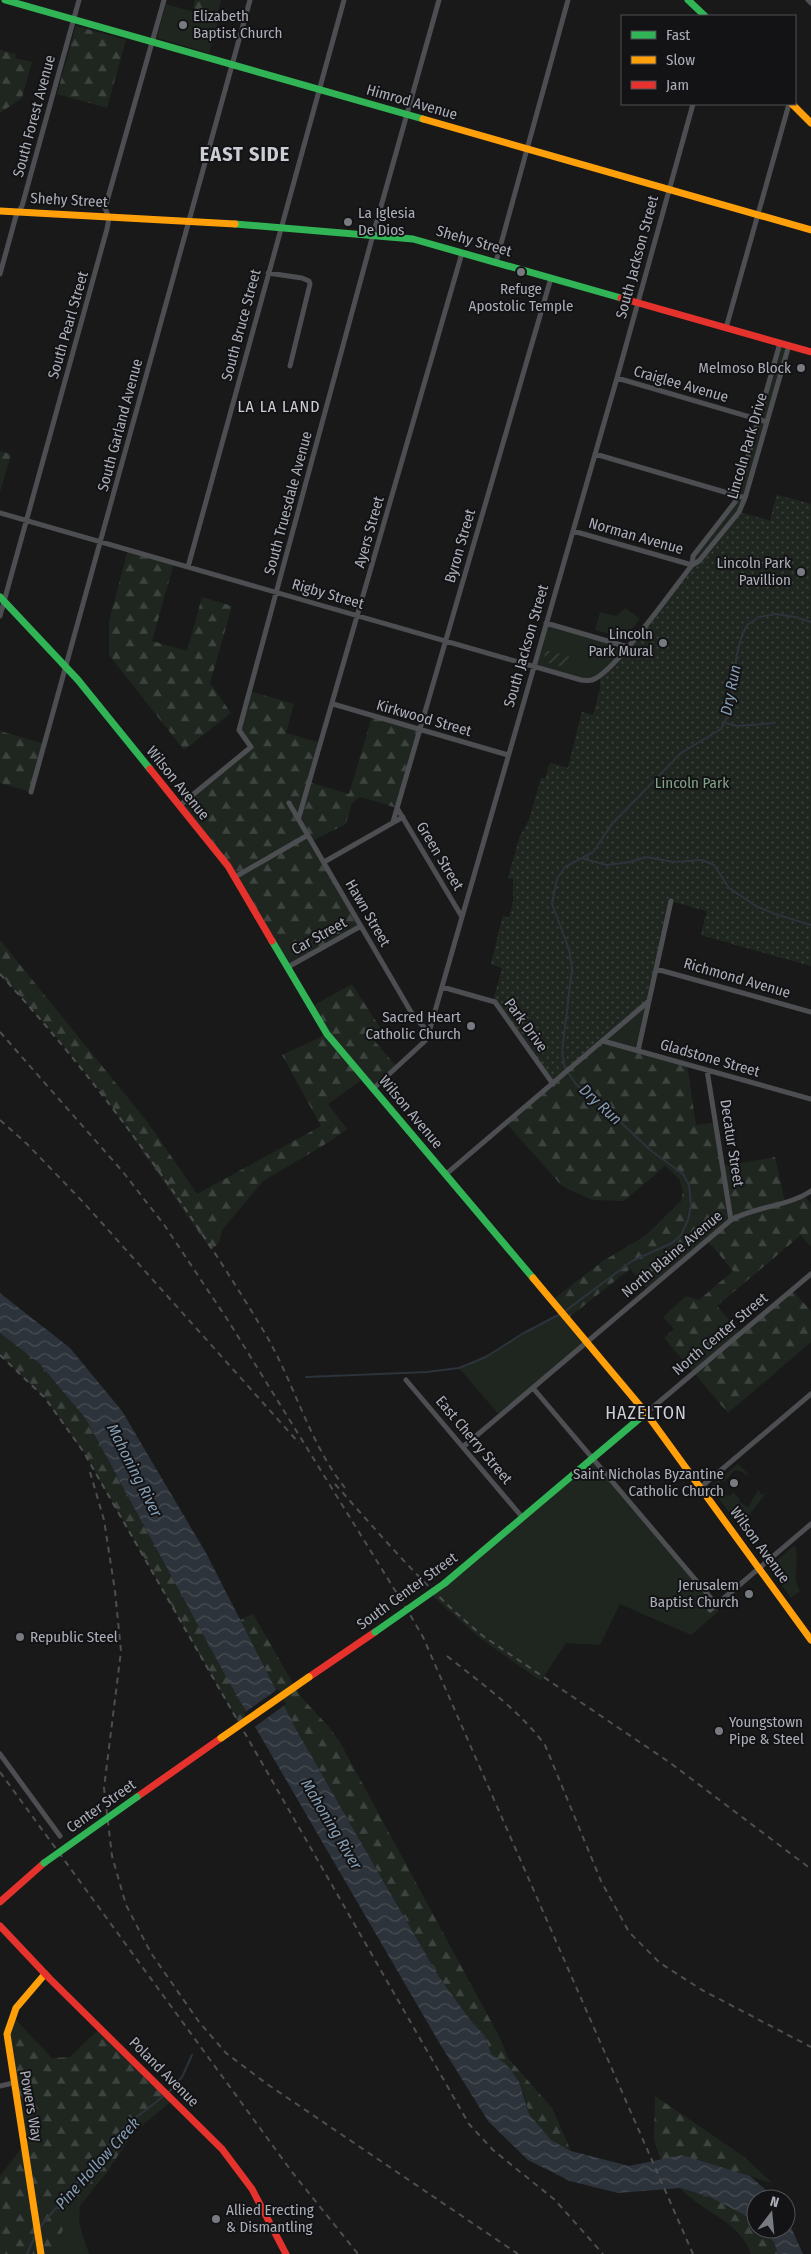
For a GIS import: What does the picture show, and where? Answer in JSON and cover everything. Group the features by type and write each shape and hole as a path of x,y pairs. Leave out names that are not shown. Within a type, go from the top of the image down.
{"main road":[{"name":"Himrod Avenue","path":"4,0 811,230"},
{"path":"688,0 704,15"},
{"path":"791,105 811,123"},
{"name":"Shehy Street","path":"0,211 188,220 421,240 811,352"},
{"name":"Wilson Avenue","path":"2,599 66,667 235,877 327,1034 646,1414 811,1640"},
{"name":"South Center Street","path":"221,1738 445,1583 646,1414"},
{"name":"Center Street","path":"0,1902 44,1863 221,1738"},
{"name":"Poland Avenue","path":"0,1926 45,1974 213,2139 237,2167 252,2189 286,2254"},
{"name":"Powers Way","path":"42,2254 13,2083 7,2034 11,2015 21,1999 45,1974"}],"street":[{"name":"South Forest Avenue","path":"0,274 23,204 79,0"},
{"name":"South Pearl Street","path":"0,616 2,599 26,521 107,229 109,221 105,208 164,0"},
{"name":"South Garland Avenue","path":"31,792 250,0"},
{"name":"South Bruce Street","path":"188,567 344,0"},
{"name":"South Truesdale Avenue","path":"179,806 251,747 239,733 240,724 372,236 439,0"},
{"path":"496,262 568,0"},
{"path":"808,0 811,3"},
{"name":"South Jackson Street","path":"373,1088 425,1041 429,1032 617,378 693,105"},
{"path":"726,328 757,214 790,105"},
{"name":"Ayers Street","path":"299,817 462,253"},
{"path":"268,273 302,278 309,281 310,284 290,366"},
{"name":"Byron Street","path":"393,822 551,278"},
{"name":"Lincoln Park Drive","path":"592,680 605,672 628,647 692,565 694,556 732,509 780,343"},
{"name":"Lincoln Park Drive","path":"692,565 700,561 730,524 746,498 789,345"},
{"name":"Craiglee Avenue","path":"617,378 767,422"},
{"path":"595,454 746,498"},
{"name":"Rigby Street","path":"0,513 580,680 592,680"},
{"name":"Norman Avenue","path":"573,531 692,565"},
{"path":"546,623 628,647"},
{"name":"Kirkwood Street","path":"333,704 508,755"},
{"name":"Hawn Street","path":"289,803 299,817 414,1017 429,1032"},
{"name":"Green Street","path":"397,808 462,917"},
{"path":"324,862 403,817"},
{"path":"235,877 308,835"},
{"path":"638,1051 671,901"},
{"name":"Car Street","path":"288,967 361,926"},
{"name":"Richmond Avenue","path":"656,969 811,1012"},
{"name":"Park Drive","path":"442,987 495,1002 553,1084"},
{"path":"445,1175 649,1001"},
{"name":"Gladstone Street","path":"603,1041 811,1100"},
{"name":"Decatur Street","path":"707,1070 731,1220"},
{"name":"North Blaine Avenue","path":"463,1447 731,1220 745,1213 793,1200 811,1191"},
{"name":"North Center Street","path":"646,1414 811,1274"},
{"name":"East Cherry Street","path":"406,1380 522,1517"},
{"path":"533,1388 716,1604"},
{"path":"701,1487 811,1394"},
{"path":"710,1610 811,1524"},
{"path":"0,1754 60,1836"},
{"path":"0,2086 13,2083"}],"green space":[{"path":"195,0 221,0 217,15 193,8"},
{"path":"166,4 219,19 209,53 157,38"},
{"path":"76,26 126,40 107,108 57,94"},
{"path":"0,50 16,54 15,58 32,62 22,98 0,113"},
{"path":"780,343 789,345 740,512 759,518 692,565 693,556 731,509"},
{"path":"0,451 11,454 0,492"},
{"name":"Lincoln Park","path":"777,495 811,504 811,966 701,935 707,911 671,901 603,1041 687,1065 696,1125 716,1122 723,1166 775,1157 785,1202 804,1195 811,1204 811,1247 801,1235 717,1306 741,1333 792,1290 811,1311 811,1342 728,1413 664,1338 674,1329 663,1317 686,1296 699,1300 733,1271 708,1241 649,1290 630,1269 567,1319 551,1301 603,1261 645,1236 681,1201 683,1191 679,1179 665,1166 624,1201 592,1200 562,1186 506,1123 552,1083 501,974 502,968 491,964 503,916 509,918 512,908 513,879 508,878 520,836 529,820 541,778 545,779 550,763 568,768 582,712 593,715 600,690 600,675 759,518 770,521"},
{"name":"Lincoln Park","path":"777,495 811,504 811,966 701,935 707,911 671,901 649,1001 553,1084 493,1001 502,968 491,964 503,916 509,918 512,908 513,879 508,878 520,836 529,820 541,778 545,779 550,763 568,768 582,712 593,715 600,690 600,675 614,662 692,565 700,561 739,512 770,521"},
{"path":"128,550 174,563 152,641 187,651 202,597 232,606 210,683 231,713 184,750 109,655 109,621"},
{"path":"626,608 640,619 625,638 595,630 600,612 616,616"},
{"path":"546,623 628,647 592,680 533,666"},
{"path":"546,650 569,656 566,668 543,661"},
{"path":"249,691 294,704 286,733 321,743 309,782 349,794 372,716 420,730 397,808 360,797 352,803 346,824 312,841 361,926 288,967 244,890 179,806 250,747 239,733"},
{"path":"0,731 45,744 31,792 0,783"},
{"path":"0,940 149,1124 197,1194 321,1126 282,1055 327,1034 311,1007 352,984 381,1029 371,1037 397,1067 373,1089 364,1078 328,1104 347,1129 329,1142 263,1181 222,1230 219,1243 211,1250 105,1097 53,1033 0,974"},
{"path":"649,1001 638,1051 603,1041"},
{"path":"561,1313 586,1343 500,1416 459,1368 498,1349"},
{"path":"0,1333 39,1363 86,1419 250,1718 240,1725 83,1451 45,1398 0,1355"},
{"path":"592,1458 719,1611 691,1635 620,1604 600,1645 566,1643 541,1681 481,1639 430,1594"},
{"path":"738,1464 748,1474 746,1476 743,1472 735,1470 724,1482 722,1480 718,1484 720,1487 714,1492 710,1487"},
{"path":"758,1490 762,1495 767,1492 740,1527 719,1499 725,1494 729,1497 733,1492 740,1499 739,1501 748,1507"},
{"path":"795,1545 797,1557 796,1580 800,1591 791,1598 769,1567"},
{"path":"253,1614 301,1697 329,1727 341,1744 500,2038 508,2058 552,2108 571,2151 551,2140 529,2114 524,2094 506,2064 491,2054 485,2036 471,2021 439,1977 297,1731 240,1620"},
{"path":"11,2015 52,2058 70,2057 100,2028 173,2100 133,2133 107,2172 66,2223 59,2238 56,2254 0,2254 0,2176 24,2145 7,2047"},
{"path":"655,2096 743,2156 772,2183 682,2155 661,2161 654,2139"},
{"path":"680,2188 710,2197 746,2215 746,2239 771,2239 778,2254 751,2254 738,2233 689,2197"},
{"path":"80,2204 79,2223 89,2254 56,2254 60,2234"}],"water":[{"name":"Mahoning River","path":"0,1293 70,1348 122,1411 206,1553 297,1731 385,1884 439,1977 471,2021 485,2036 491,2054 506,2064 519,2082 529,2114 551,2140 571,2151 629,2166 682,2155 750,2176 765,2189 746,2189 746,2216 710,2197 680,2188 618,2193 570,2181 528,2160 488,2121 440,2044 229,1682 86,1419 39,1363 0,1333"},
{"path":"796,2238 803,2254 778,2254 771,2239"}],"pier":[{"path":"278,1689 286,1704 253,1728 244,1713"}],"waterway":[{"name":"Dry Run","path":"564,1312 632,1261 672,1243 681,1235 688,1220 691,1205 689,1185 683,1174 650,1150 610,1112 585,1093 565,1068 562,1052 572,969 569,949 552,904 557,879 565,867 593,852 612,824 681,753 721,729 729,713 737,654 747,625 759,617 776,614 811,622"},
{"path":"725,723 738,726 775,723"},
{"path":"584,859 607,865 630,862 646,857 673,862 702,860 714,865 729,888 756,906 811,925"},
{"name":"Dry Run","path":"306,1377 427,1372 459,1368 486,1357 522,1334 560,1314"},
{"name":"Pine Hollow Creek","path":"169,2092 182,2077 192,2055"},
{"name":"Pine Hollow Creek","path":"40,2227 125,2126 165,2095"},
{"name":"Pine Hollow Creek","path":"27,2254 35,2236"}],"railway":[{"path":"0,974 37,1015 107,1101 204,1237 263,1330 284,1370 321,1451 345,1488"},
{"path":"0,1032 123,1172 165,1226 229,1322 423,1637 693,2254"},
{"path":"0,1120 27,1144 84,1203 299,1443"},
{"path":"0,1355 45,1398 83,1451 469,2124 493,2150 555,2200 603,2254"},
{"path":"90,1472 104,1520 115,1591 121,1651 104,1788 112,1856 126,1905 151,1953 199,2022 226,2053 267,2084 518,2254"},
{"path":"335,1484 424,1582 483,1636 669,1762 811,1869"},
{"path":"447,1656 511,1708 545,1745 601,1881 629,1932 660,1963 702,1990 811,2047"},
{"path":"0,1772 292,2172 358,2254"}],"traffic: fast":[{"path":"5,0 423,119"},
{"path":"688,0 704,15"},
{"path":"235,224 413,239 621,298"},
{"path":"0,597 78,680 150,769"},
{"path":"272,941 327,1034 533,1278"},
{"path":"445,1583 646,1413"},
{"path":"375,1632 445,1583"},
{"path":"44,1863 137,1797"}],"traffic: slow":[{"path":"793,105 811,123"},
{"path":"423,119 811,230"},
{"path":"0,211 235,224"},
{"path":"533,1278 646,1413 811,1640"},
{"path":"221,1738 309,1677"},
{"path":"41,2254 7,2034 16,2008 45,1974"}],"traffic: jam":[{"path":"621,298 811,352"},
{"path":"150,769 228,866 272,941"},
{"path":"309,1677 375,1632"},
{"path":"137,1797 221,1738"},
{"path":"0,1902 44,1863"},
{"path":"0,1926 50,1979 222,2149 252,2189 286,2254"}],"place":[{"name":"Elizabeth Baptist Church","path":"183,25"},
{"name":"La Iglesia De Dios","path":"348,222"},
{"name":"Refuge Apostolic Temple","path":"521,272"},
{"name":"Melmoso Block","path":"801,368"},
{"name":"Lincoln Park Pavillion","path":"801,572"},
{"name":"Lincoln Park Mural","path":"663,643"},
{"name":"Sacred Heart Catholic Church","path":"471,1026"},
{"name":"Saint Nicholas Byzantine Catholic Church","path":"734,1483"},
{"name":"Jerusalem Baptist Church","path":"749,1594"},
{"name":"Republic Steel","path":"20,1637"},
{"name":"Youngstown Pipe & Steel","path":"719,1731"},
{"name":"Allied Erecting & Dismantling","path":"216,2219"}],"district":[{"name":"EAST SIDE","path":"245,154"},
{"name":"LA LA LAND","path":"279,406"},
{"name":"HAZELTON","path":"646,1413"}]}
